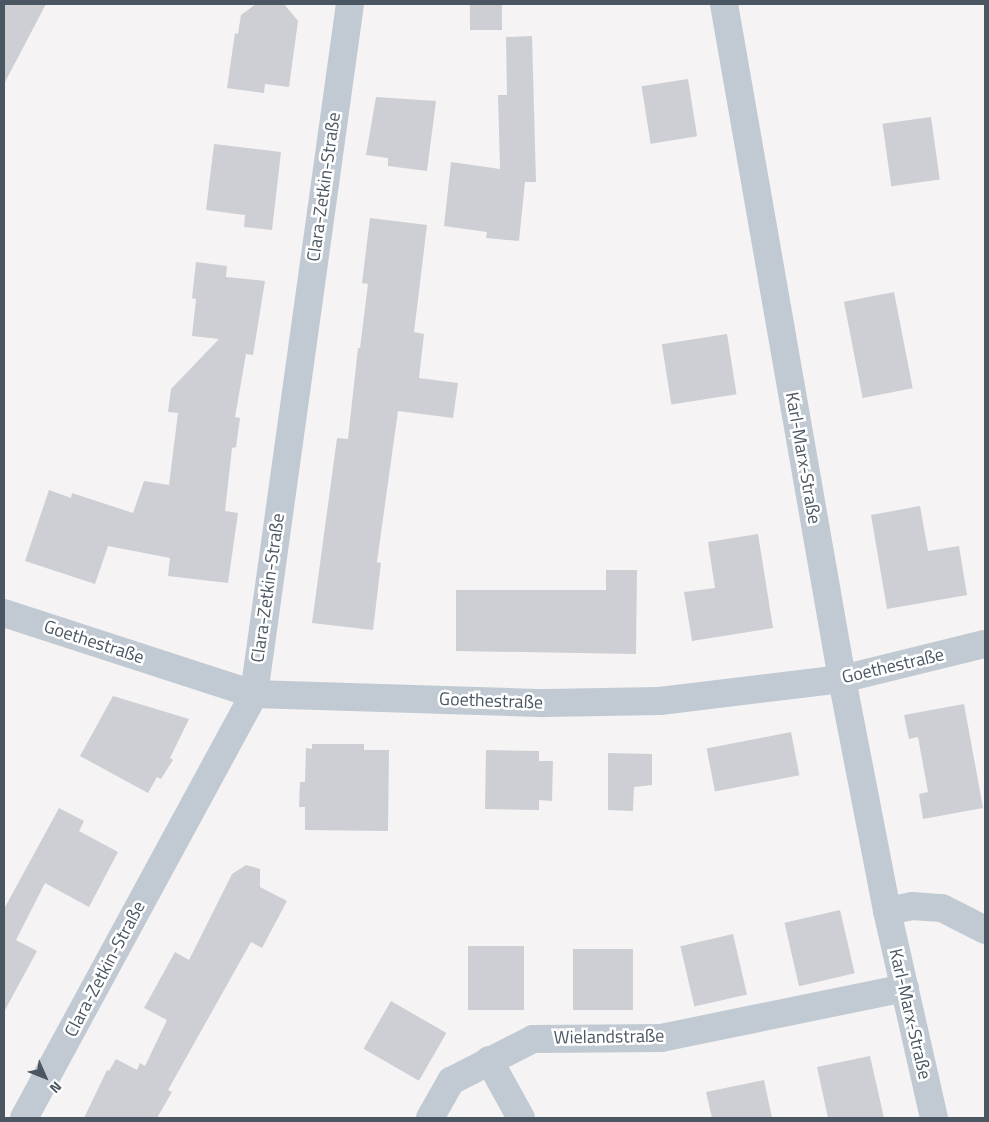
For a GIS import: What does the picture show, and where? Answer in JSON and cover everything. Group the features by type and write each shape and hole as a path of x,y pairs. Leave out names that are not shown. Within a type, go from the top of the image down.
{"street":[{"name":"Clara-Zetkin-Straße","path":"24,1118 254,694 350,4"},
{"name":"Karl-Marx-Straße","path":"724,4 842,679 887,911 934,1118"},
{"name":"Goethestraße","path":"4,613 254,694 545,702 660,701 842,679 985,644"},
{"path":"887,911 912,906 942,908 985,930"},
{"name":"Wielandstraße","path":"430,1118 451,1081 489,1060 534,1039 660,1038 905,988"},
{"path":"489,1060 521,1118"}],"building":[{"path":"4,4 46,4 4,84"},
{"path":"256,4 284,4 298,21 289,87 265,84 264,93 227,88 235,33 238,34 241,15"},
{"path":"470,4 502,4 502,30 470,30"},
{"path":"532,36 536,182 525,182 519,241 486,238 487,232 444,226 451,162 500,169 498,95 507,95 506,37"},
{"path":"688,79 697,136 651,144 642,86"},
{"path":"376,97 436,101 427,171 388,166 388,158 366,155"},
{"path":"931,117 940,179 891,186 882,124"},
{"path":"214,144 281,152 272,230 244,227 245,215 206,210"},
{"path":"370,218 427,225 414,332 424,334 419,378 458,383 453,418 398,411 377,562 381,563 373,630 312,623 337,438 348,439 358,348 360,348 368,284 362,283"},
{"path":"196,262 227,266 226,277 265,281 253,355 246,354 235,417 240,418 236,447 232,448 225,511 238,513 228,583 168,576 170,558 108,546 95,584 25,561 49,490 71,498 72,493 133,513 144,481 169,485 178,413 168,412 171,389 219,339 192,336 196,299 192,298"},
{"path":"894,292 913,388 863,398 844,302"},
{"path":"727,334 737,394 671,405 662,344"},
{"path":"920,506 928,551 959,546 967,595 887,609 871,515"},
{"path":"758,534 773,628 692,641 684,592 715,588 708,542"},
{"path":"606,570 637,570 636,654 456,651 456,590 606,590"},
{"path":"113,696 189,719 170,758 173,760 161,779 157,777 148,793 80,756"},
{"path":"964,704 983,808 923,819 919,794 928,792 918,737 909,739 904,715"},
{"path":"791,732 799,775 715,792 707,748"},
{"path":"312,744 364,744 364,750 389,750 388,831 305,830 305,807 299,807 300,782 305,782 306,748 312,749"},
{"path":"486,750 539,751 539,761 553,761 552,801 539,800 539,810 485,809"},
{"path":"608,753 652,754 652,785 634,787 633,811 608,810"},
{"path":"59,808 84,821 79,831 118,852 89,907 45,883 16,940 37,951 4,1012 4,909"},
{"path":"246,865 260,869 260,887 287,901 262,948 251,942 168,1090 172,1092 157,1118 84,1118 107,1070 109,1071 116,1059 137,1070 140,1063 145,1066 167,1020 144,1008 175,952 189,960 232,874"},
{"path":"840,910 855,973 799,986 784,923"},
{"path":"733,934 747,994 694,1007 680,946"},
{"path":"468,946 524,946 524,1010 468,1010"},
{"path":"573,949 633,949 633,1010 573,1010"},
{"path":"391,1001 446,1033 419,1081 364,1049"},
{"path":"870,1056 884,1118 828,1118 817,1067"},
{"path":"764,1080 772,1118 712,1118 706,1092"}]}
